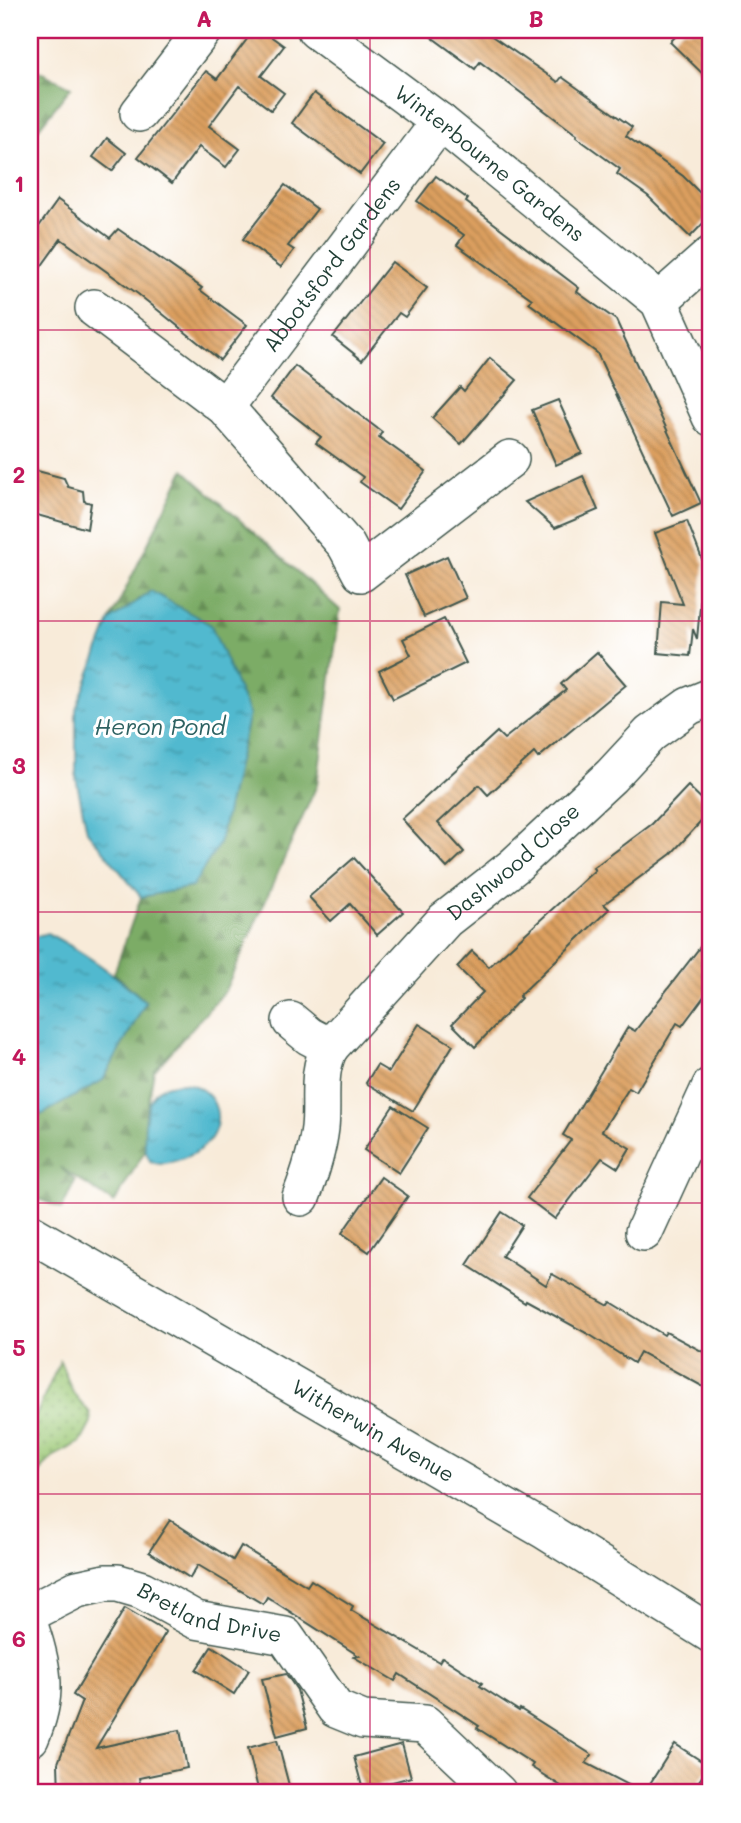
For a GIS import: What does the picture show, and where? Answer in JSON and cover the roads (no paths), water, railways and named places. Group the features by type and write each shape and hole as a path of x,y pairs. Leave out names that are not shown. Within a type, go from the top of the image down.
{"street":[{"path":"139,113 203,30"},
{"name":"Winterbourne Gardens","path":"316,30 440,122 659,301"},
{"name":"Abbotsford Gardens","path":"225,407 440,122"},
{"path":"711,255 659,301 711,417"},
{"path":"94,308 225,407 346,545 361,573 510,459"},
{"name":"Dashwood Close","path":"301,1197 317,1150 321,1071 330,1047 444,920 514,866 611,776 650,734 689,706 711,697"},
{"path":"291,1021 309,1036 330,1047"},
{"path":"640,1237 711,1086"},
{"name":"Witherwin Avenue","path":"30,1233 546,1531 711,1633"},
{"name":"Bretland Drive","path":"30,1613 77,1589 118,1583 142,1590 196,1620 285,1636 336,1709 363,1720 425,1724 498,1793"},
{"path":"30,1628 42,1669 43,1699 30,1738"}],"water":[{"name":"Heron Pond","path":"151,591 211,625 249,714 219,844 192,887 141,897 87,831 76,778 76,709 110,621"},
{"path":"47,933 99,964 146,1002 103,1080 41,1115 30,1098 30,938"},
{"path":"182,1083 208,1094 216,1110 215,1128 206,1144 192,1154 167,1163 151,1162 145,1147 145,1127 152,1098 156,1092 168,1085"}]}
